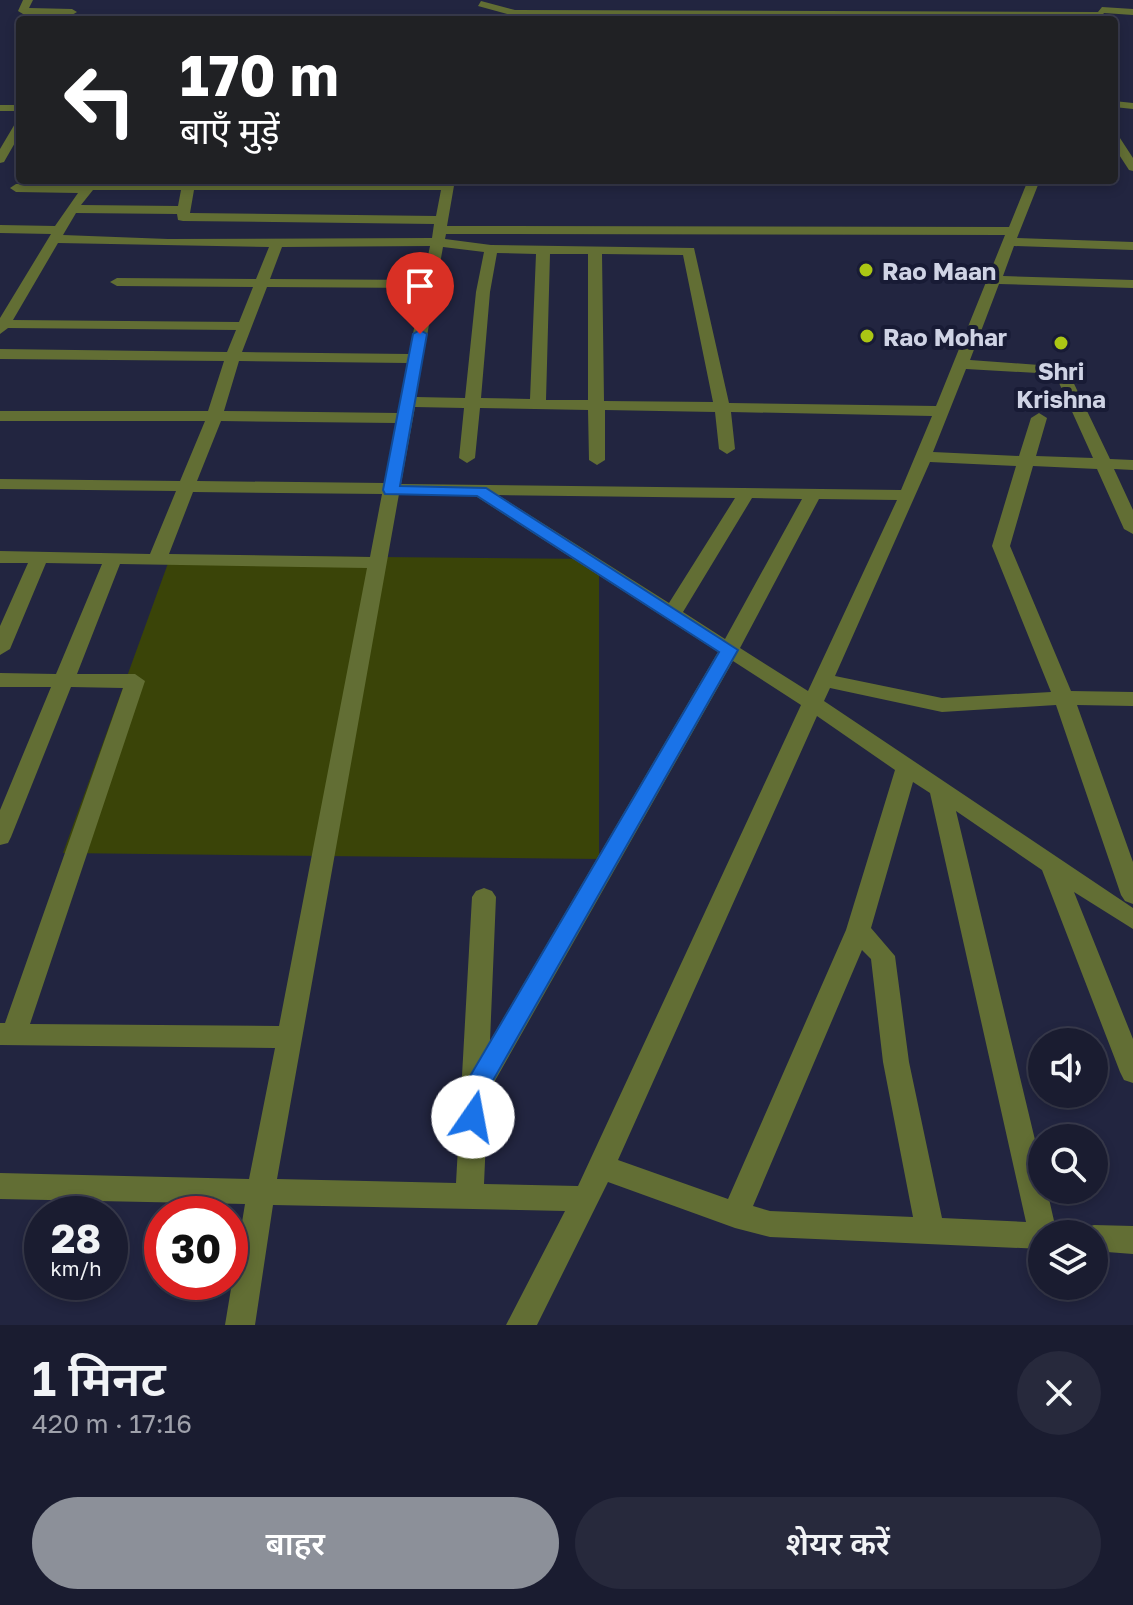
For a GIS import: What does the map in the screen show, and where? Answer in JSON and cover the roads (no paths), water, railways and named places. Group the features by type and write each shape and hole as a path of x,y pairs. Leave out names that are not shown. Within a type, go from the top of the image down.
{"street":[{"path":"28,0 23,11 72,12"},
{"path":"482,2 515,13 1133,12"},
{"path":"3,154 16,131"},
{"path":"1120,154 1133,167"},
{"path":"16,188 361,184"},
{"path":"240,1325 261,1190 448,184"},
{"path":"521,1325 601,1167 908,495 1032,184"},
{"path":"2,327 72,209 90,185"},
{"path":"188,186 181,216 189,218 439,231 1011,236 1133,246"},
{"path":"72,209 182,210"},
{"path":"1,230 277,243 439,231 491,249 680,250 693,255 727,449"},
{"path":"157,560 215,416 233,356 277,243"},
{"path":"467,458 483,292 491,249"},
{"path":"538,404 543,249"},
{"path":"595,249 597,460"},
{"path":"994,280 1133,284"},
{"path":"117,282 429,284"},
{"path":"2,327 245,326"},
{"path":"0,354 415,359"},
{"path":"960,364 1061,370 1133,529"},
{"path":"0,416 215,416 406,410 474,403 942,411"},
{"path":"1039,418 1001,546 1064,698 1133,895"},
{"path":"924,457 1133,465"},
{"path":"0,484 908,495"},
{"path":"480,491 814,704 1133,920"},
{"path":"672,614 747,493"},
{"path":"475,1090 729,650 813,494"},
{"path":"0,557 377,563"},
{"path":"0,649 39,558"},
{"path":"0,837 113,560"},
{"path":"0,680 135,681 7,1034 289,1037"},
{"path":"825,680 942,705 1064,698 1133,699"},
{"path":"735,1215 858,930 907,767"},
{"path":"940,789 1039,1220"},
{"path":"1051,864 1133,1072"},
{"path":"469,1197 484,897"},
{"path":"858,930 883,956 896,1062 930,1231"},
{"path":"601,1167 735,1215 770,1224 1028,1234"},
{"path":"0,1186 586,1199"},
{"path":"1108,1239 1133,1240"}],"place":[{"name":"Rao Maan","path":"866,270"},
{"name":"Rao Mohar","path":"867,336"},
{"name":"Shri Krishna","path":"1061,343"}]}
